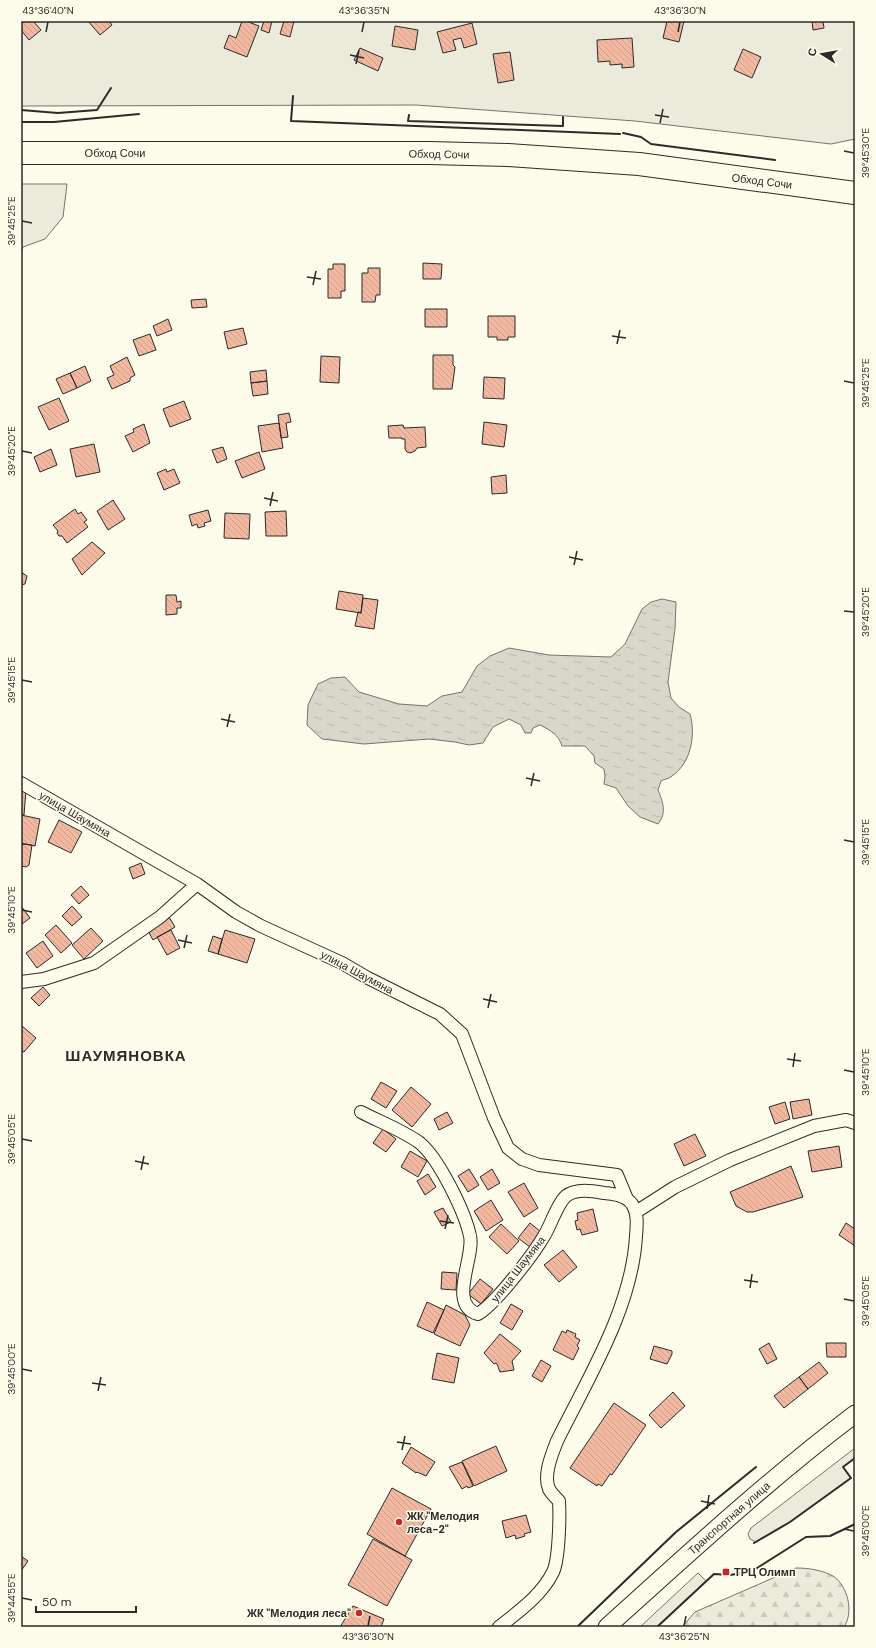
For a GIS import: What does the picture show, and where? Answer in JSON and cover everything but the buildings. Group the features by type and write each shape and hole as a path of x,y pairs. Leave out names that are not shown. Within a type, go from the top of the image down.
{"highway":[{"name":"Обход Сочи","path":"21,152 429,153 508,155 638,164 851,193"}],"main road":[{"name":"Транспортная улица","path":"608,1627 710,1533 772,1480 855,1414"}],"street":[{"name":"улица Шаумяна","path":"21,783 197,884 236,912 261,926 342,963 366,977 440,1014 462,1034 477,1076 508,1148 522,1159 539,1165 616,1175 627,1199"},
{"path":"21,982 44,979 94,962 160,917 197,884"},
{"name":"улица Шаумяна","path":"361,1112 405,1134 421,1144 436,1163 464,1216 471,1238 462,1291 471,1312 478,1314 486,1309 513,1278 544,1237 561,1202 566,1196 574,1192 590,1191 619,1195 627,1199 636,1212"},
{"path":"499,1627 526,1605 544,1586 553,1572 557,1552 559,1502 549,1488 548,1475 551,1458 557,1441 607,1339 626,1292 632,1268 635,1246 636,1212 675,1187 737,1157 814,1126 846,1120 855,1123"}],"green space":[{"path":"21,21 855,21 855,139 831,144 635,121 416,105 21,106"},
{"path":"21,184 67,184 63,217 45,239 23,247 21,251"},
{"path":"855,1448 855,1458 843,1467 851,1478 790,1522 756,1542 750,1539 748,1534 751,1528"},
{"path":"796,1568 820,1571 833,1576 838,1580 846,1593 849,1607 849,1614 844,1627 682,1627 695,1612"},
{"path":"698,1573 706,1581 657,1627 640,1627"}],"water":[{"path":"662,599 676,602 675,629 668,682 671,698 679,707 690,714 692,722 692,739 688,756 684,764 671,777 661,781 658,790 663,803 663,812 661,820 658,824 640,817 628,806 616,788 604,784 604,769 595,763 594,756 585,746 562,746 559,739 551,731 540,725 533,728 531,733 525,733 521,725 509,719 493,727 483,743 469,745 429,739 364,744 322,739 307,725 308,705 318,684 331,678 345,677 359,692 399,704 427,706 442,696 462,692 477,666 490,656 509,648 549,655 611,657 625,644 642,609 651,602"}],"wall":[{"path":"21,110 58,113 97,110 111,88"},
{"path":"293,96 291,121 620,134"},
{"path":"21,122 54,122 139,114"},
{"path":"409,115 408,121 563,126 563,117"},
{"path":"623,133 641,137 651,144 775,160"},
{"path":"754,1543 790,1522 851,1478 843,1467 855,1458"},
{"path":"577,1627 676,1532 756,1467"},
{"path":"657,1627 714,1574 730,1575 743,1573 757,1568 806,1537 830,1536 855,1524"}],"place":[{"name":"ЖК \"Мелодия леса-2\"","path":"399,1522"},
{"name":"ТРЦ Олимп","path":"726,1572"},
{"name":"ЖК \"Мелодия леса\"","path":"359,1613"}],"district":[{"name":"ШАУМЯНОВКА","path":"126,1056"}]}
